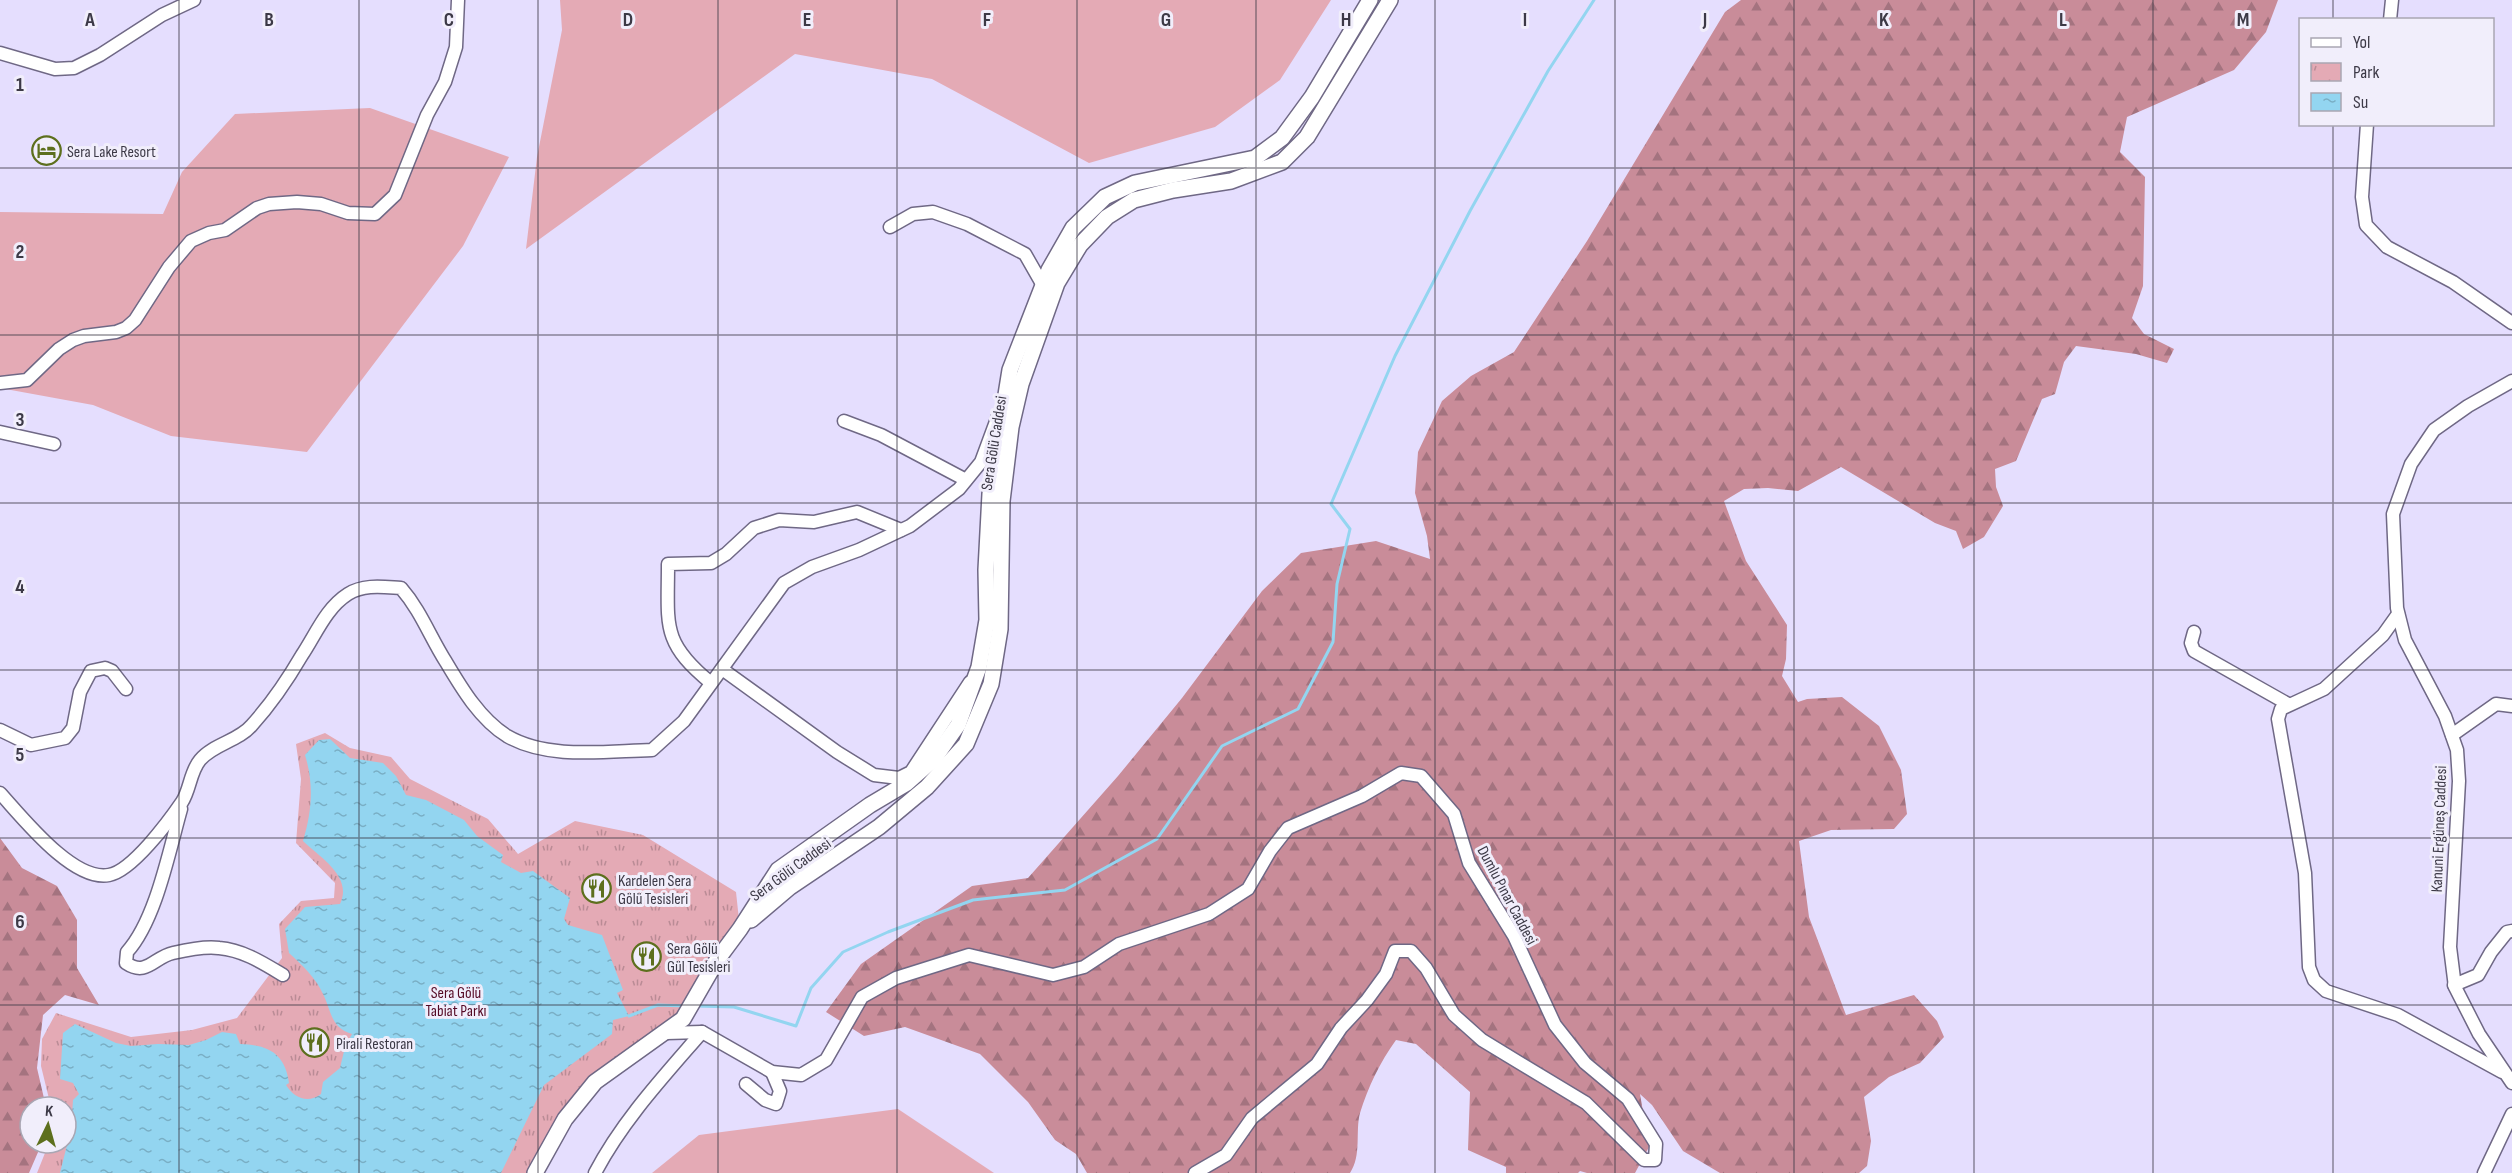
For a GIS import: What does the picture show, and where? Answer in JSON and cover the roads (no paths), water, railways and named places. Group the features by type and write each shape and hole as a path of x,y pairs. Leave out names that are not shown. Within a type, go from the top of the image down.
{"main road":[{"name":"Sera Gölü Caddesi","path":"535,1173 565,1119 595,1082 683,1019 717,960 778,870 870,805 907,783 934,759 958,725 979,667 987,620 986,570 990,494 1002,404 1010,370 1043,284 1073,228 1104,197 1135,183 1255,158 1282,138 1312,97 1370,0"},
{"name":"Sera Gölü Caddesi","path":"740,929 790,887 879,827 927,787 966,744 991,684 1000,629 1002,501 1011,427 1021,384 1057,283 1080,245 1107,217 1134,200 1173,190 1231,181 1282,162 1307,136 1390,0"}],"street":[{"path":"0,53 55,69 74,68 100,55 162,15 194,0"},
{"path":"0,383 27,380 59,349 73,340 126,328 135,320 169,267 191,241 209,233 225,230 257,208 269,204 297,202 321,204 348,213 375,214 395,195 427,115 445,82 456,47 458,0"},
{"path":"2390,18 2392,0"},
{"path":"2367,126 2362,196 2366,225 2387,248 2452,282 2512,323"},
{"path":"890,227 913,214 933,212 967,224 1025,254 1052,300"},
{"name":"Kanuni Ergüneş Caddesi","path":"2454,985 2450,947 2459,781 2457,750 2445,716 2405,640 2398,614 2393,514 2411,464 2434,430 2468,406 2512,381"},
{"path":"284,975 249,955 218,947 170,953 145,968 134,968 126,963 127,952 138,939 149,915 184,799 199,761 216,747 251,728 301,657 330,609 349,593 370,586 401,588 427,623 445,661 476,708 507,735 540,749 652,750 684,721 784,583 812,567 859,550 901,530 959,489 981,462 1002,404 1021,384"},
{"path":"844,421 881,435 966,480"},
{"path":"0,432 54,444"},
{"path":"711,683 688,664 672,641 668,616 668,564 711,563 726,554 754,528 778,520 814,522 856,513 901,530"},
{"path":"2398,614 2383,635 2324,689 2288,704 2281,709 2278,719 2305,873 2309,967 2314,980 2325,990 2398,1015 2509,1079"},
{"path":"722,669 855,764 874,775 899,778 911,772 979,667 1000,629"},
{"path":"2194,632 2191,643 2194,651 2288,704"},
{"path":"0,730 31,745 65,738 75,721 83,685 91,671 98,668 112,671 126,689"},
{"path":"2452,735 2496,704 2512,706"},
{"name":"Dumlu Pınar Caddesi","path":"702,1032 772,1072 801,1076 826,1060 862,997 896,978 969,955 1053,975 1084,967 1119,944 1209,914 1248,889 1270,851 1288,828 1362,796 1401,772 1421,776 1454,814 1469,863 1514,936 1555,1026 1585,1063 1628,1099 1656,1144 1655,1160 1644,1161 1586,1103 1482,1041 1454,1015 1426,968 1411,951 1395,951 1386,974 1367,1000 1341,1028 1317,1064 1252,1118 1226,1155 1195,1173"},
{"path":"0,793 49,848 86,872 109,875 130,863 162,831 184,799"},
{"path":"2509,1079 2480,1034 2454,985 2478,975 2491,952 2507,932 2512,932"},
{"path":"666,1033 702,1032"},
{"path":"595,1173 650,1093 702,1032"},
{"path":"746,1084 765,1100 776,1104 780,1091 772,1072"},
{"path":"2484,1173 2512,1114"}],"water":[{"name":"Sera Gölü Tabiat Parkı","path":"330,739 350,758 383,763 396,776 406,795 426,800 464,820 477,836 503,855 501,862 521,873 533,871 570,898 564,919 568,925 602,935 623,990 617,993 629,1016 613,1020 612,1034 544,1085 501,1173 60,1173 64,1155 78,1155 79,1094 73,1083 60,1079 63,1033 75,1024 116,1043 131,1046 189,1045 222,1032 236,1034 240,1044 259,1046 274,1053 284,1065 287,1073 289,1083 286,1085 297,1096 306,1099 321,1094 323,1082 340,1068 345,1047 352,1034 339,1027 317,983 289,953 285,929 305,907 340,904 343,894 339,877 333,869 303,841 311,798 310,776 305,755 319,740"}],"waterway":[{"path":"695,1006 734,1007 796,1026 811,988 843,952 888,932 973,900 1065,890 1157,839 1222,746 1298,709 1333,642 1337,584 1350,529 1331,504 1395,356 1470,211 1548,71 1594,0"},
{"path":"629,1016 658,1005 685,1006"}],"place":[{"name":"Sera Lake Resort","path":"46,151"},
{"name":"Kardelen Sera Gölü Tesisleri","path":"597,889"},
{"name":"Sera Gölü Gül Tesisleri","path":"646,957"},
{"name":"Pirali Restoran","path":"315,1043"}]}
